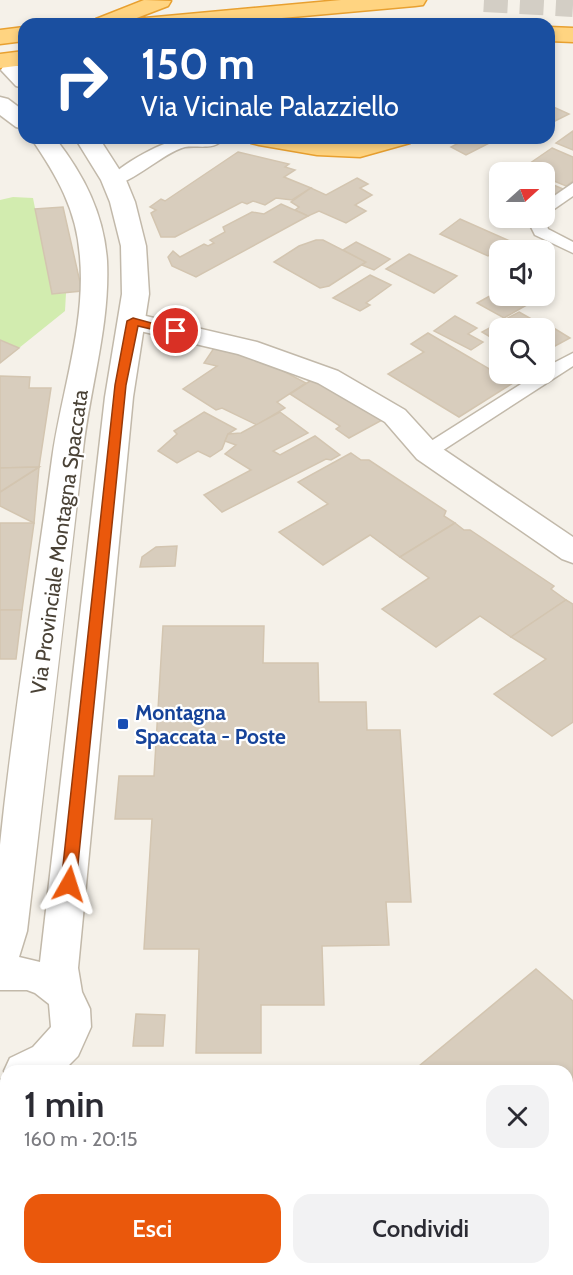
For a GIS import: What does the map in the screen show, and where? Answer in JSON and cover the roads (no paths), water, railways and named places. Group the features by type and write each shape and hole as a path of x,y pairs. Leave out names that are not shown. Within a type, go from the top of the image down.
{"highway":[{"path":"118,18 161,0"},
{"path":"210,18 415,0"},
{"path":"0,37 18,35"},
{"path":"294,144 317,148 360,150 381,144"}],"street":[{"path":"0,104 18,118"},
{"name":"Via Provinciale Montagna Spaccata","path":"0,957 8,931 70,441 94,284 91,233 80,196 60,160 48,144"},
{"name":"Via Provinciale Montagna Spaccata","path":"36,1065 64,1044 72,1026 71,1008 63,991 60,968 119,397 133,321 136,279 131,222 115,182 91,144"},
{"path":"133,321 247,348 328,377 395,416 427,452 573,552"},
{"path":"0,974 34,974 48,979 63,991"}],"lane":[{"path":"115,182 154,155 179,144"},
{"path":"555,202 573,188"},
{"path":"539,228 541,232 573,248"},
{"path":"427,452 573,358"}],"tunnel":[{"path":"484,0 573,5"}],"place":[{"name":"Montagna Spaccata - Poste","path":"123,724"}]}
